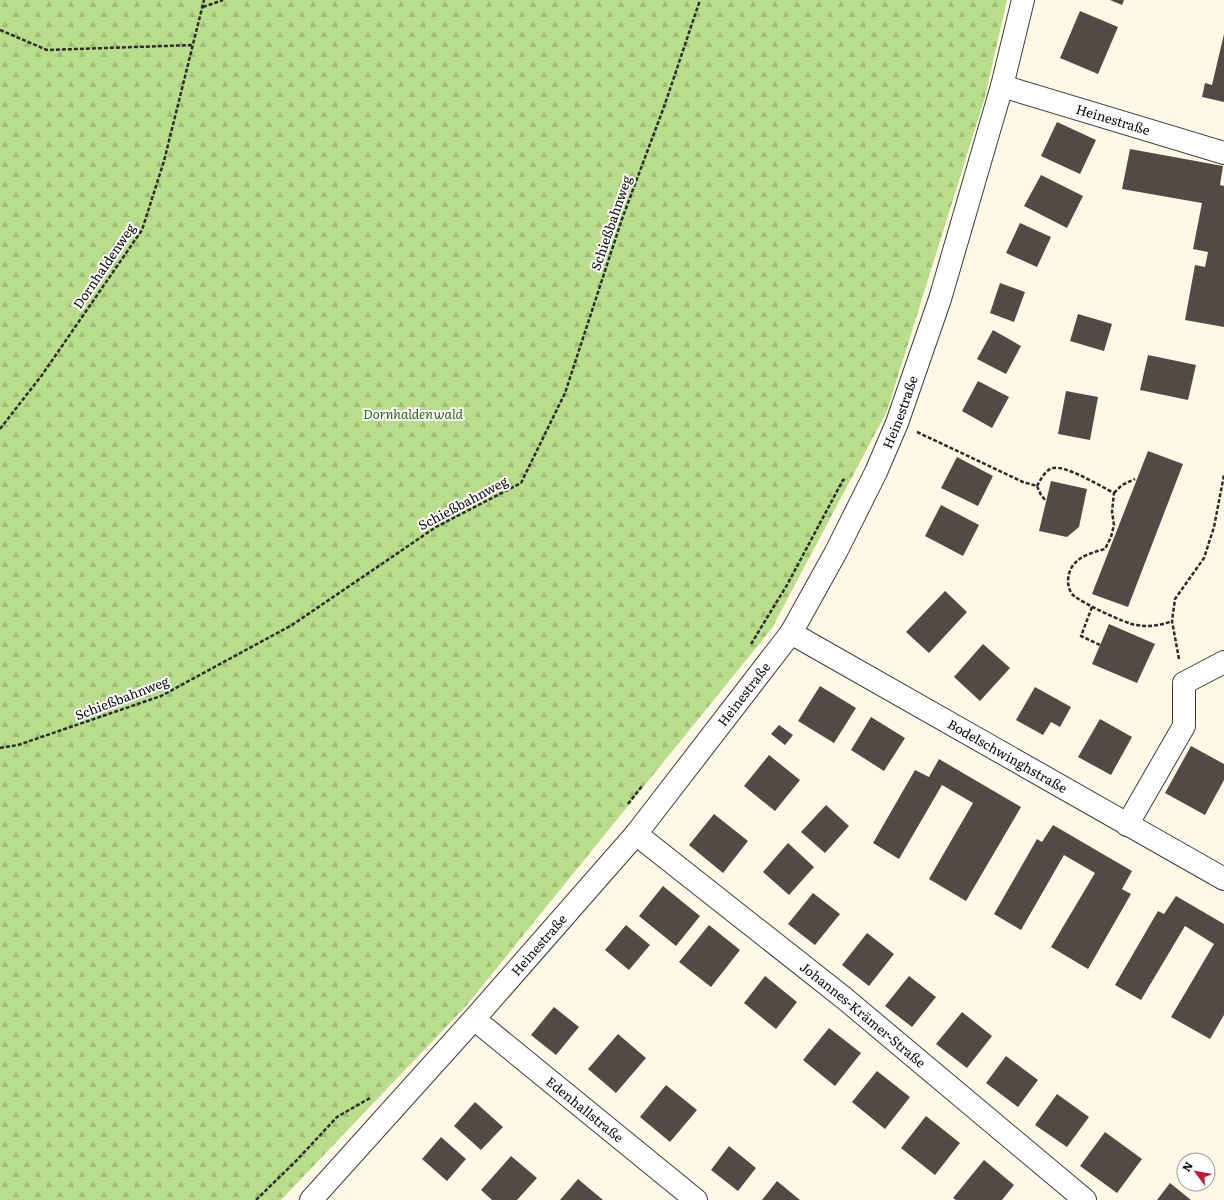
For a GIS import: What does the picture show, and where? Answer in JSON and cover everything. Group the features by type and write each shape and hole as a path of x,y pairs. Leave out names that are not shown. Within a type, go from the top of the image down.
{"street":[{"name":"Heinestraße","path":"311,1200 474,1019 636,834 791,633 836,552 876,472 898,423 940,299 1002,86 1023,0"},
{"name":"Heinestraße","path":"1002,86 1224,153"},
{"name":"Bodelschwinghstraße","path":"791,633 1224,880"},
{"path":"1127,825 1184,726 1184,683 1224,662"},
{"name":"Johannes-Krämer-Straße","path":"636,834 844,998 1085,1200"},
{"name":"Edenhallstraße","path":"474,1019 696,1200"}],"path":[{"name":"Dornhaldenweg","path":"0,429 42,375 142,230 162,168 194,45 204,0"},
{"path":"202,7 223,0"},
{"name":"Schießbahnweg","path":"0,748 18,745 161,696 292,625 436,527 521,483 565,394 622,219 665,104 700,0"},
{"path":"0,30 47,50 194,45"},
{"path":"898,423 1023,482 1037,486"},
{"path":"1037,486 1043,474 1054,468 1065,470 1114,493"},
{"path":"750,646 787,586 843,480 876,472"},
{"path":"1184,683 1172,621 1175,599 1204,558 1214,527 1224,475"},
{"path":"1135,479 1122,485 1114,493 1112,512 1114,525 1105,549 1087,554 1075,562 1068,573 1068,585 1071,594 1080,602 1134,625 1160,626 1172,621"},
{"path":"1037,486 1041,495 1046,501"},
{"path":"1092,607 1081,636 1100,645"},
{"path":"627,805 645,781"},
{"path":"256,1200 296,1161 337,1116 377,1094"}],"green space":[{"name":"Dornhaldenwald","path":"0,0 1007,0 985,97 887,411 772,628 466,1006 281,1200 0,1200"}],"building":[{"path":"1110,0 1124,0 1122,5"},
{"path":"1080,11 1118,27 1098,74 1060,58"},
{"path":"1224,34 1224,102 1202,97 1205,83 1212,85"},
{"path":"1057,122 1096,140 1080,174 1041,156"},
{"path":"1130,149 1223,166 1220,185 1224,186 1224,327 1185,320 1195,265 1205,267 1208,252 1193,249 1202,203 1122,189"},
{"path":"1041,175 1083,196 1067,228 1024,206"},
{"path":"1020,223 1051,237 1037,267 1006,253"},
{"path":"1000,283 1025,292 1014,322 990,313"},
{"path":"1078,314 1112,324 1104,351 1070,341"},
{"path":"993,330 1021,346 1006,374 977,359"},
{"path":"1148,355 1196,365 1188,400 1140,390"},
{"path":"978,381 1009,397 992,428 962,411"},
{"path":"1066,391 1098,397 1090,440 1058,434"},
{"path":"1148,451 1183,464 1128,607 1092,594"},
{"path":"957,457 993,476 978,506 941,488"},
{"path":"1051,481 1087,489 1079,527 1067,537 1039,531"},
{"path":"941,505 979,525 963,556 925,536"},
{"path":"945,591 967,612 929,653 906,632"},
{"path":"1109,624 1155,644 1137,683 1092,664"},
{"path":"983,644 1010,668 980,701 954,677"},
{"path":"820,686 856,708 834,743 798,721"},
{"path":"1035,687 1071,707 1060,727 1051,722 1043,735 1016,720"},
{"path":"871,717 905,738 884,771 851,750"},
{"path":"1100,719 1132,737 1111,775 1078,757"},
{"path":"779,725 793,735 785,745 771,734"},
{"path":"1191,746 1224,764 1224,780 1205,815 1165,793"},
{"path":"769,755 800,780 775,811 744,786"},
{"path":"939,759 1021,807 966,901 929,879 973,803 942,785 899,859 873,843 915,770 929,777"},
{"path":"826,805 849,826 825,853 801,832"},
{"path":"714,814 748,841 723,873 689,845"},
{"path":"1053,825 1132,871 1122,889 1131,894 1088,969 1051,947 1095,873 1064,855 1021,930 994,914 1037,839 1042,842"},
{"path":"788,843 814,867 789,895 763,872"},
{"path":"663,886 700,916 676,946 639,916"},
{"path":"813,893 840,914 815,945 788,924"},
{"path":"1176,896 1224,924 1224,1015 1210,1039 1171,1017 1214,944 1185,926 1141,1000 1115,985 1158,911 1164,914"},
{"path":"626,925 650,945 629,970 605,950"},
{"path":"709,925 740,950 711,987 679,962"},
{"path":"867,933 894,954 869,986 842,965"},
{"path":"765,976 797,1002 776,1029 744,1003"},
{"path":"909,976 936,997 912,1027 885,1006"},
{"path":"554,1007 579,1027 556,1055 531,1035"},
{"path":"962,1012 992,1036 967,1068 936,1044"},
{"path":"829,1028 861,1053 835,1086 803,1060"},
{"path":"618,1034 646,1058 616,1093 588,1069"},
{"path":"1006,1056 1038,1080 1018,1107 986,1083"},
{"path":"877,1071 910,1097 885,1129 852,1102"},
{"path":"666,1085 697,1110 670,1142 640,1117"},
{"path":"1057,1094 1089,1117 1067,1147 1035,1125"},
{"path":"475,1102 503,1127 481,1150 454,1126"},
{"path":"926,1116 960,1143 935,1175 901,1148"},
{"path":"1105,1132 1142,1159 1117,1193 1080,1166"},
{"path":"441,1137 466,1159 447,1181 422,1159"},
{"path":"729,1146 756,1168 738,1191 711,1170"},
{"path":"511,1156 537,1178 517,1200 492,1200 481,1190"},
{"path":"984,1160 1014,1185 1002,1200 956,1200 953,1198"},
{"path":"578,1179 603,1200 560,1200"},
{"path":"777,1181 800,1200 762,1200"},
{"path":"1170,1183 1176,1188 1176,1192 1181,1192 1191,1200 1157,1200"}]}
